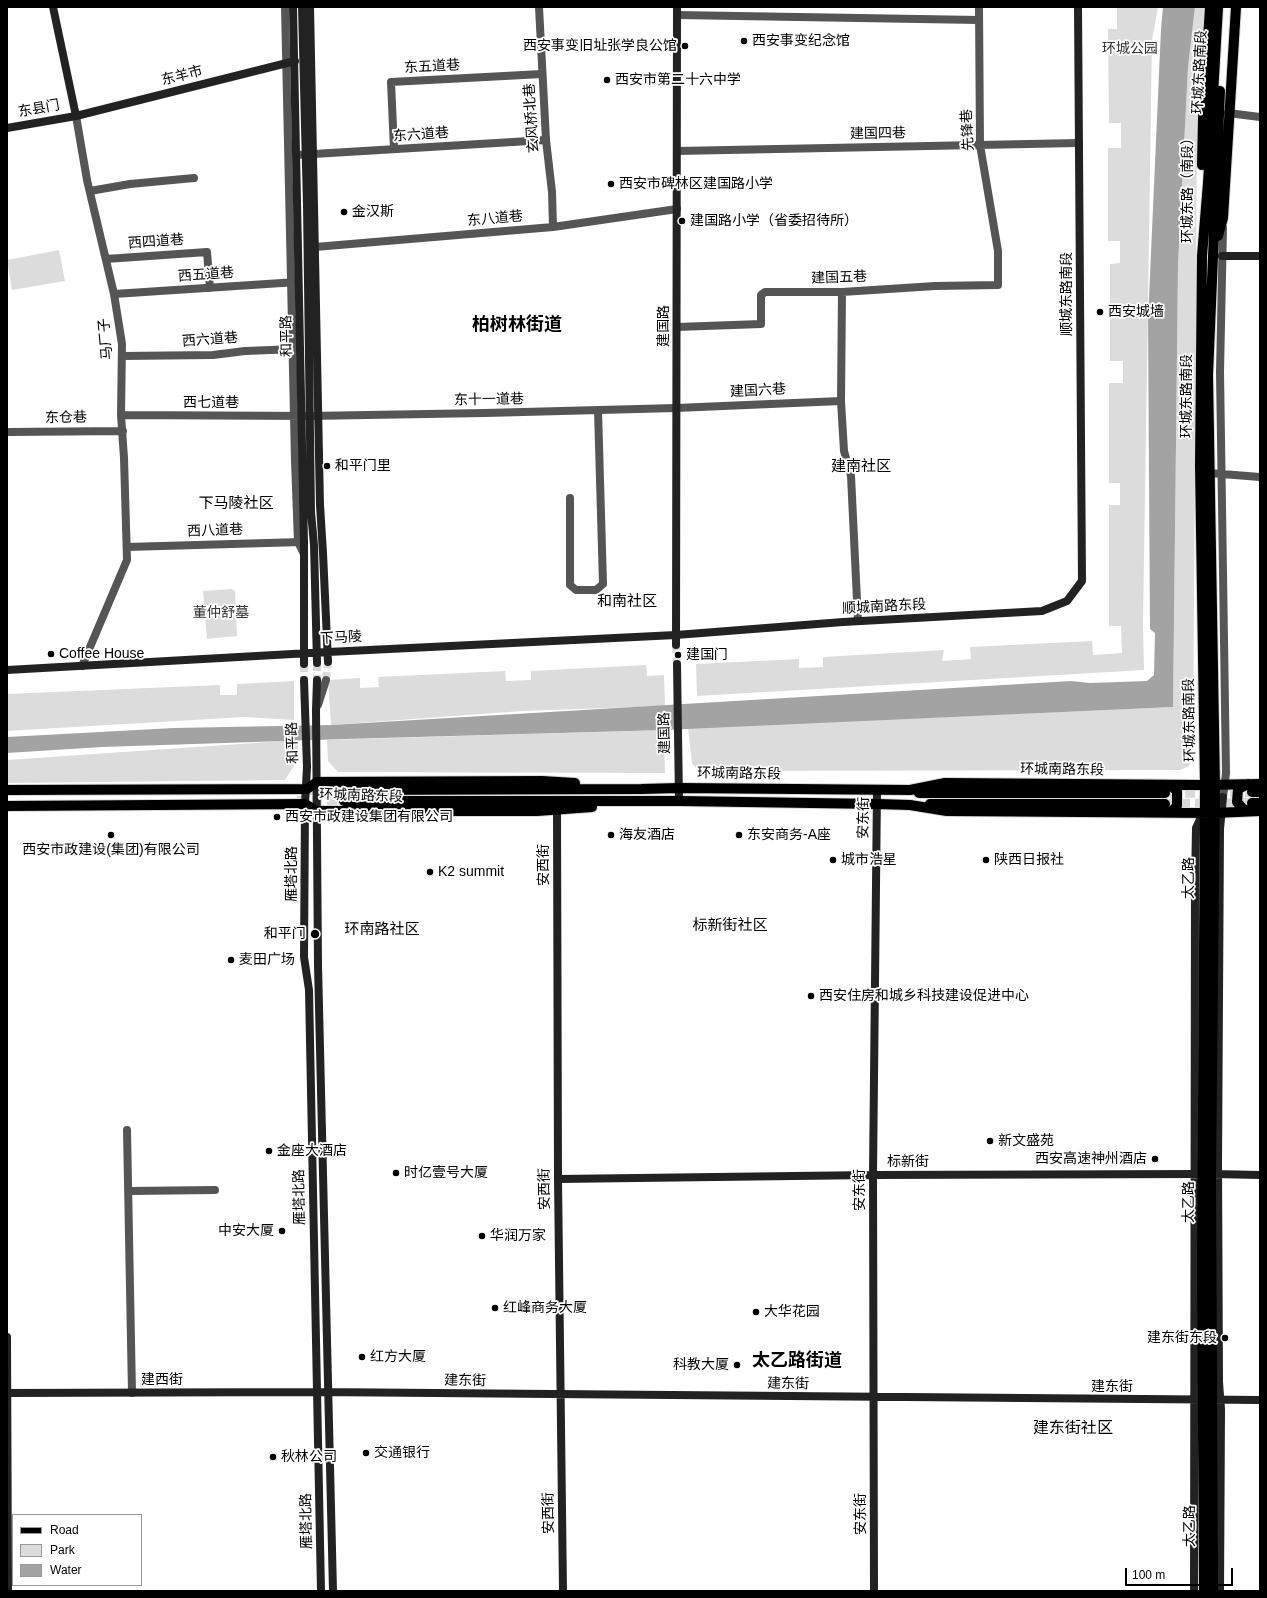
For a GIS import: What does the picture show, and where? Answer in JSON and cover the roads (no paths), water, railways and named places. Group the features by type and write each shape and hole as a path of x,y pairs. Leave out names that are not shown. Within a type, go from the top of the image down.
{"main road":[{"name":"环城东路（南段）","path":"1202,256 1203,118 1210,7"},
{"name":"环城东路南段","path":"1215,785 1200,466 1202,256 1208,183 1218,7"},
{"name":"环城东路南段","path":"1215,785 1208,375 1218,255 1224,7"},
{"name":"环城东路（南段）","path":"1218,255 1223,218 1228,113 1236,7"},
{"name":"环城南路东段","path":"7,790 306,789 317,782 542,781 641,789"},
{"name":"环城南路东段","path":"345,790 678,788 910,790 945,783 1168,789 1215,785 1253,789 1260,784"},
{"name":"太乙路","path":"1204,1591 1207,1401 1207,1174 1213,813 1215,785"},
{"path":"1168,789 1177,791 1177,806 1168,808"},
{"path":"1253,789 1238,789 1237,802 1243,809 1255,807"},
{"name":"环城南路东段","path":"344,801 679,801 910,805 947,811 1168,808 1213,813 1255,807"},
{"name":"环城南路东段","path":"7,806 305,804 317,811 557,811 643,802"},
{"name":"太乙路","path":"1207,1401 1213,1591"}],"street":[{"name":"马厂子","path":"53,7 90,192 114,294 122,344 121,415 123,431 127,560 82,666"},
{"path":"285,7 291,62 295,282"},
{"name":"和平路","path":"293,7 291,62 297,155 295,282 297,349 317,663"},
{"name":"和平路","path":"302,7 309,154 302,416 301,542 304,554 304,664"},
{"path":"310,7 309,154 315,246 320,505 328,662"},
{"name":"玄风桥北巷","path":"539,7 546,140 552,192 553,227"},
{"name":"先锋巷","path":"979,7 980,145 998,251"},
{"name":"顺城东路南段","path":"1078,7 1082,581"},
{"path":"677,11 979,20"},
{"name":"建国路","path":"676,645 677,11"},
{"name":"东羊市","path":"76,116 291,62"},
{"name":"东五道巷","path":"394,149 390,82 542,74"},
{"path":"1228,113 1260,117"},
{"name":"东县门","path":"7,128 76,116"},
{"name":"东六道巷","path":"297,155 546,140"},
{"name":"建国四巷","path":"677,151 1079,143"},
{"path":"90,192 130,184 194,178"},
{"name":"东八道巷","path":"315,246 553,227 677,209"},
{"name":"建国五巷","path":"676,327 761,324 761,294 765,292 842,292 935,286 998,285 998,251"},
{"name":"西四道巷","path":"106,259 207,252 210,288"},
{"path":"1194,1591 1207,1401 1207,1174 1220,829 1213,813 1223,797 1215,785 1226,773 1218,255 1260,256"},
{"name":"西五道巷","path":"114,294 295,282"},
{"path":"842,292 841,400 844,451 851,476 858,621"},
{"name":"西六道巷","path":"122,356 213,355 244,351 297,349"},
{"name":"建国六巷","path":"676,408 841,400"},
{"name":"东十一道巷","path":"302,416 676,408"},
{"path":"570,498 570,585 576,590 596,590 604,584 598,410"},
{"name":"西七道巷","path":"121,415 302,416"},
{"name":"东仓巷","path":"9,432 123,431"},
{"path":"1209,473 1260,477"},
{"name":"西八道巷","path":"126,547 301,542"},
{"name":"顺城南路东段","path":"676,635 858,621 1042,611 1067,601 1082,581"},
{"name":"下马陵","path":"7,670 317,652 676,635"},
{"name":"建国路","path":"676,664 679,801"},
{"name":"和平路","path":"304,680 307,767 305,804"},
{"name":"雁塔北路","path":"321,680 316,710 318,973 333,1591"},
{"name":"安东街","path":"874,1591 873,1175 877,790"},
{"name":"雁塔北路","path":"305,804 304,957 309,990 321,1591"},
{"name":"安西街","path":"557,811 558,1179 563,1591"},
{"path":"127,1130 132,1393"},
{"name":"标新街","path":"558,1179 873,1175 1260,1175"},
{"path":"129,1191 215,1190"},
{"path":"7,1338 8,1591"},
{"name":"建东街","path":"317,1392 1207,1401 1260,1400"},
{"name":"建西街","path":"7,1393 317,1392"},
{"path":"1207,1401 1220,1591"}],"water":[{"path":"1163,7 1195,7 1188,67 1178,265 1173,707 664,730 102,747 7,753 7,737 174,728 331,725 1071,681 1090,683 1147,681 1154,675 1155,633 1150,629 1148,320"}],"tunnel":[{"path":"676,645 677,664"},
{"path":"326,680 328,662"},
{"path":"317,663 317,680"},
{"path":"304,664 304,680"},
{"path":"307,790 345,790"},
{"path":"1170,793 1252,792"},
{"path":"297,801 344,801"},
{"path":"1165,804 1252,803"}],"place":[{"name":"西安事变纪念馆","path":"744,41"},
{"name":"西安事变旧址张学良公馆","path":"685,46"},
{"name":"西安市第二十六中学","path":"607,80"},
{"name":"西安市碑林区建国路小学","path":"611,184"},
{"name":"金汉斯","path":"344,212"},
{"name":"建国路小学（省委招待所）","path":"682,221"},
{"name":"西安城墙","path":"1100,312"},
{"name":"和平门里","path":"327,466"},
{"name":"Coffee House","path":"51,654"},
{"name":"建国门","path":"678,655"},
{"name":"西安市政建设集团有限公司","path":"277,817"},
{"name":"西安市政建设(集团)有限公司","path":"111,835"},
{"name":"海友酒店","path":"611,835"},
{"name":"东安商务-A座","path":"739,835"},
{"name":"城市浩星","path":"833,860"},
{"name":"陕西日报社","path":"986,860"},
{"name":"K2 summit","path":"430,872"},
{"name":"和平门","path":"315,934"},
{"name":"麦田广场","path":"231,960"},
{"name":"西安住房和城乡科技建设促进中心","path":"811,996"},
{"name":"新文盛苑","path":"990,1141"},
{"name":"金座大酒店","path":"269,1151"},
{"name":"西安高速神州酒店","path":"1155,1159"},
{"name":"时亿壹号大厦","path":"396,1173"},
{"name":"中安大厦","path":"282,1231"},
{"name":"华润万家","path":"482,1236"},
{"name":"红峰商务大厦","path":"495,1308"},
{"name":"大华花园","path":"756,1312"},
{"name":"建东街东段","path":"1225,1338"},
{"name":"红方大厦","path":"362,1357"},
{"name":"科教大厦","path":"737,1365"},
{"name":"交通银行","path":"366,1453"},
{"name":"秋林公司","path":"273,1457"}],"district":[{"name":"柏树林街道","path":"517,325"},
{"name":"建南社区","path":"861,467"},
{"name":"下马陵社区","path":"236,504"},
{"name":"和南社区","path":"627,602"},
{"name":"标新街社区","path":"730,926"},
{"name":"环南路社区","path":"382,930"},
{"name":"太乙路街道","path":"797,1361"},
{"name":"建东街社区","path":"1073,1429"}],"park label":[{"name":"环城公园","path":"1130,49"},
{"name":"董仲舒墓","path":"221,613"}]}
